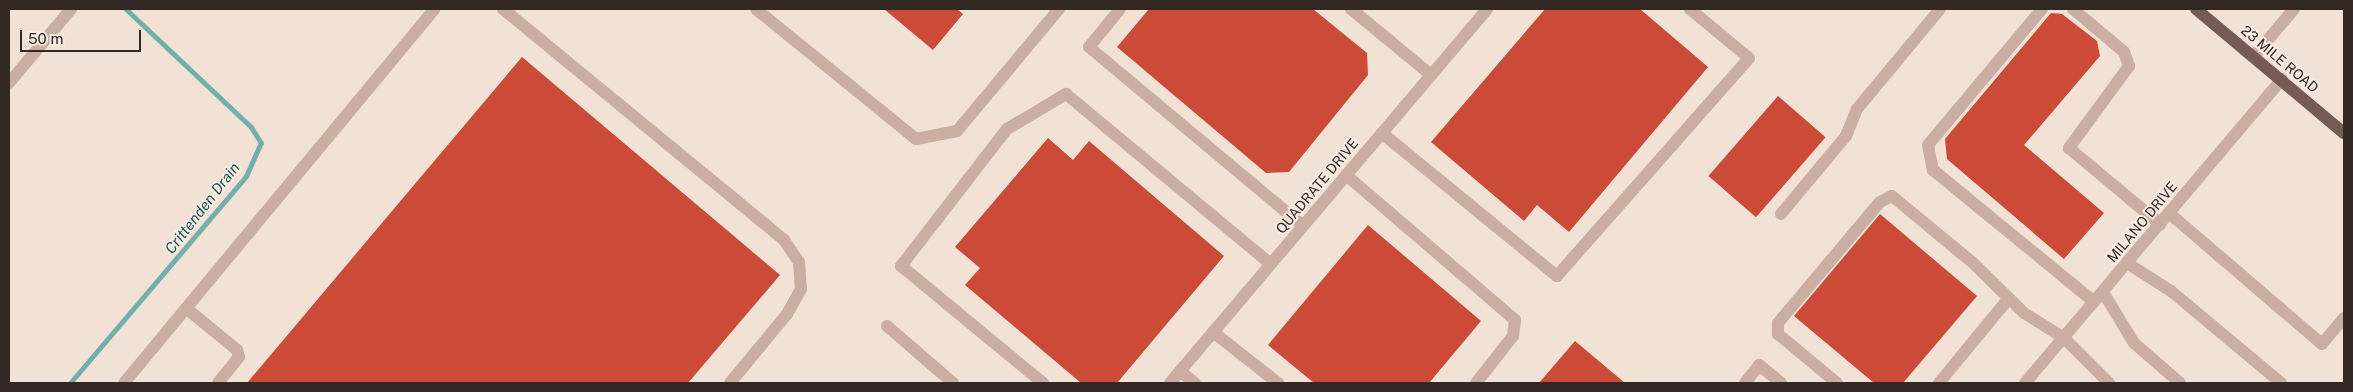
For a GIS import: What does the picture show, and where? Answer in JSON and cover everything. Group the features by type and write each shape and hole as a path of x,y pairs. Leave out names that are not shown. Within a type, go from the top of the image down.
{"main road":[{"name":"23 MILE ROAD","path":"2196,9 2282,79 2344,133"}],"street":[{"path":"9,83 71,9"},
{"path":"124,383 435,9"},
{"path":"503,9 784,240 799,262 801,290 787,314 730,383"},
{"path":"756,9 916,139 958,131 1059,9"},
{"path":"1120,9 1089,47 1303,226"},
{"path":"1351,9 1431,75"},
{"name":"QUADRATE DRIVE","path":"1170,383 1487,9"},
{"path":"1382,133 1557,276 1749,58 1690,9"},
{"path":"1781,214 1846,136 1857,109 1940,9"},
{"path":"2042,9 1928,145 1933,170 2098,297 2134,343 2180,383"},
{"path":"2073,9 2124,52 2129,66 2069,148 2160,224"},
{"path":"2254,56 2294,9"},
{"name":"MILANO DRIVE","path":"2026,383 2282,79"},
{"path":"1043,383 901,266 1007,129 1066,94 1271,264"},
{"path":"1346,175 1515,320 1514,336 1476,383"},
{"path":"1836,383 1778,334 1778,323 1880,202 1892,196 2009,298 2064,338 2109,383"},
{"path":"2169,213 2322,344 2344,318"},
{"path":"2127,263 2171,292 2281,383"},
{"path":"1939,383 2009,298"},
{"path":"186,308 237,350 240,358 218,383"},
{"path":"887,326 953,383"},
{"path":"1212,332 1278,383"},
{"path":"1745,383 1759,366 1781,383"},
{"path":"1180,371 1195,383"}],"building":[{"path":"884,9 957,9 963,14 933,50"},
{"path":"1149,9 1313,9 1367,53 1368,75 1289,172 1266,173 1117,47"},
{"path":"1545,9 1640,9 1708,67 1569,232 1537,205 1524,221 1431,142"},
{"path":"2051,13 2062,14 2097,41 2100,56 2024,145 2104,213 2064,259 1947,159 1945,139"},
{"path":"522,57 780,275 688,383 247,383"},
{"path":"1778,96 1826,137 1756,217 1708,176"},
{"path":"1048,138 1073,160 1089,141 1224,256 1117,383 1081,383 965,285 980,268 955,247"},
{"path":"1880,214 1977,296 1903,383 1874,383 1794,316"},
{"path":"1368,225 1481,321 1429,383 1314,383 1268,345"},
{"path":"1575,341 1625,383 1539,383"}],"waterway":[{"name":"Crittenden Drain","path":"70,383 246,176 261,143 251,127 126,9"}]}
